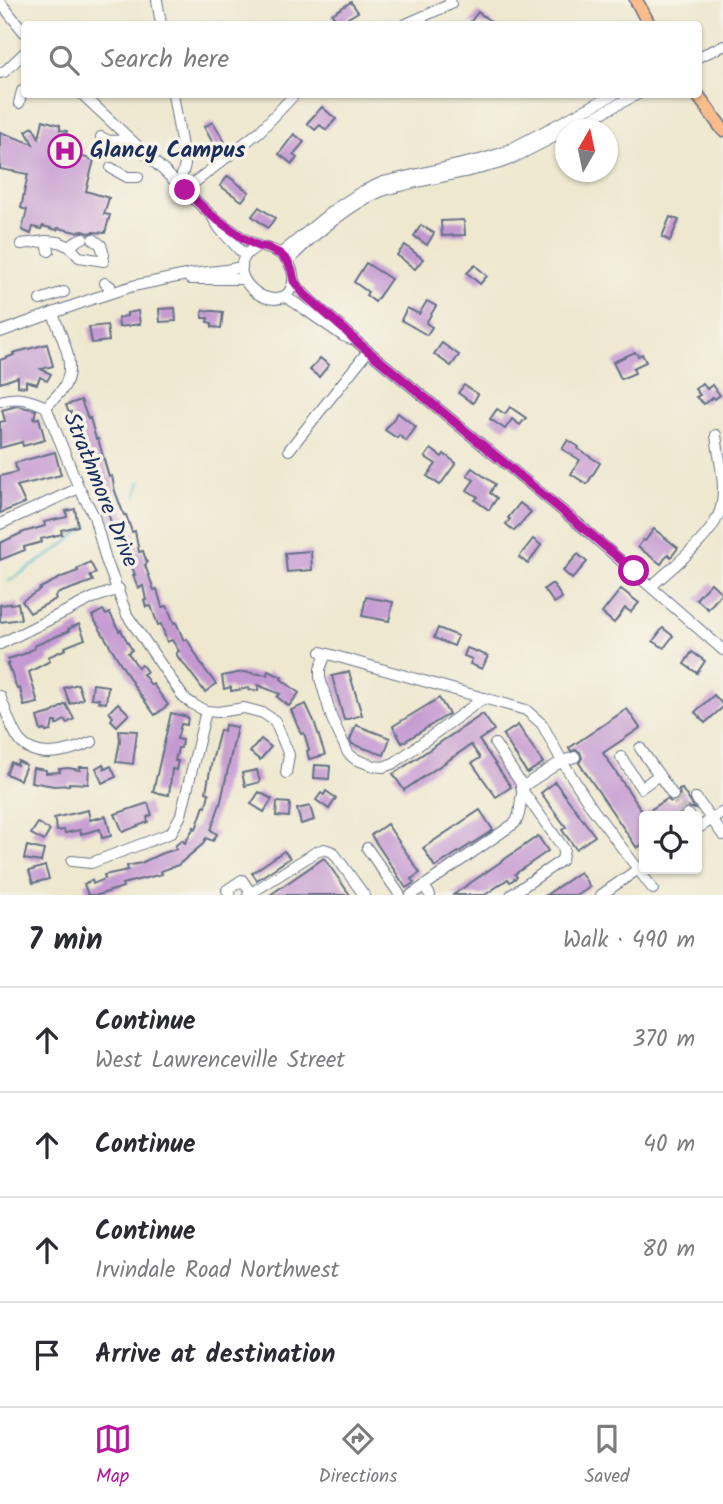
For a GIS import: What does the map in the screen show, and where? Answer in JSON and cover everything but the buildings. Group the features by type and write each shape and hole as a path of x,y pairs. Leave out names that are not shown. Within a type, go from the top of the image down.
{"main road":[{"path":"636,0 647,21"},
{"path":"700,98 723,130"}],"street":[{"path":"156,0 160,21"},
{"path":"412,21 451,4 450,0"},
{"path":"0,2 21,28"},
{"path":"702,55 723,46"},
{"path":"5,75 21,56"},
{"path":"19,103 21,95"},
{"path":"86,98 127,140 211,215 243,238 284,258 292,271 294,281 305,295 356,341 581,526 723,650"},
{"path":"174,98 185,165 182,187"},
{"path":"182,187 260,131 291,98"},
{"path":"284,258 332,211 361,192 383,182 505,152 607,98"},
{"path":"589,119 630,98"},
{"path":"284,258 368,197 409,184 497,164 555,136"},
{"path":"101,137 109,141 127,140"},
{"path":"117,150 127,140"},
{"path":"111,168 132,180"},
{"path":"211,215 243,262"},
{"path":"20,244 48,246 59,242 70,247 79,257 104,258 101,245 88,238 78,240 70,247"},
{"path":"258,246 249,251 243,262 243,279 251,289 260,296 269,298 284,296 290,291 294,281"},
{"path":"0,332 21,319 53,313 106,289 226,270 243,262"},
{"path":"168,279 243,279"},
{"path":"40,300 64,292"},
{"path":"284,296 343,336 356,341"},
{"path":"46,407 64,387 70,372 68,354 53,313"},
{"path":"289,450 368,351"},
{"name":"Strathmore Drive","path":"0,401 10,398 30,399 46,407 79,488 94,516 106,560 119,589 93,598 0,644"},
{"path":"652,586 700,541 718,517 723,485 716,435"},
{"path":"0,524 79,488"},
{"path":"119,589 127,615 184,698 206,711 244,708 263,713 275,721 289,755 286,773"},
{"path":"484,698 394,763 383,767 374,766 355,759 348,752 332,719 320,678 323,653 484,698 526,710 542,724 592,808 639,865"},
{"path":"0,695 11,725 21,742 34,751 54,753 75,749 92,741"},
{"path":"72,861 91,863 171,833 181,815 206,711"},
{"path":"495,744 564,849 562,860 511,895"},
{"path":"640,748 673,795"},
{"path":"411,895 427,891 515,823 525,785 562,761 575,757"},
{"path":"621,757 641,788 659,775"},
{"path":"696,798 723,835"},
{"path":"702,824 723,812"},
{"path":"367,848 400,895"},
{"path":"230,895 227,890 242,880 250,894 324,849 333,852 364,895"},
{"path":"601,895 639,868"},
{"path":"645,874 653,889"}],"waterway":[{"path":"136,496 140,482"},
{"path":"9,581 88,526"}],"tunnel":[{"path":"673,795 685,811"}],"place":[{"name":"Glancy Campus","path":"65,151"}],"route":[{"path":"185,190 211,215 243,238 280,254 288,262 294,281 305,295 356,341 634,571"}]}
